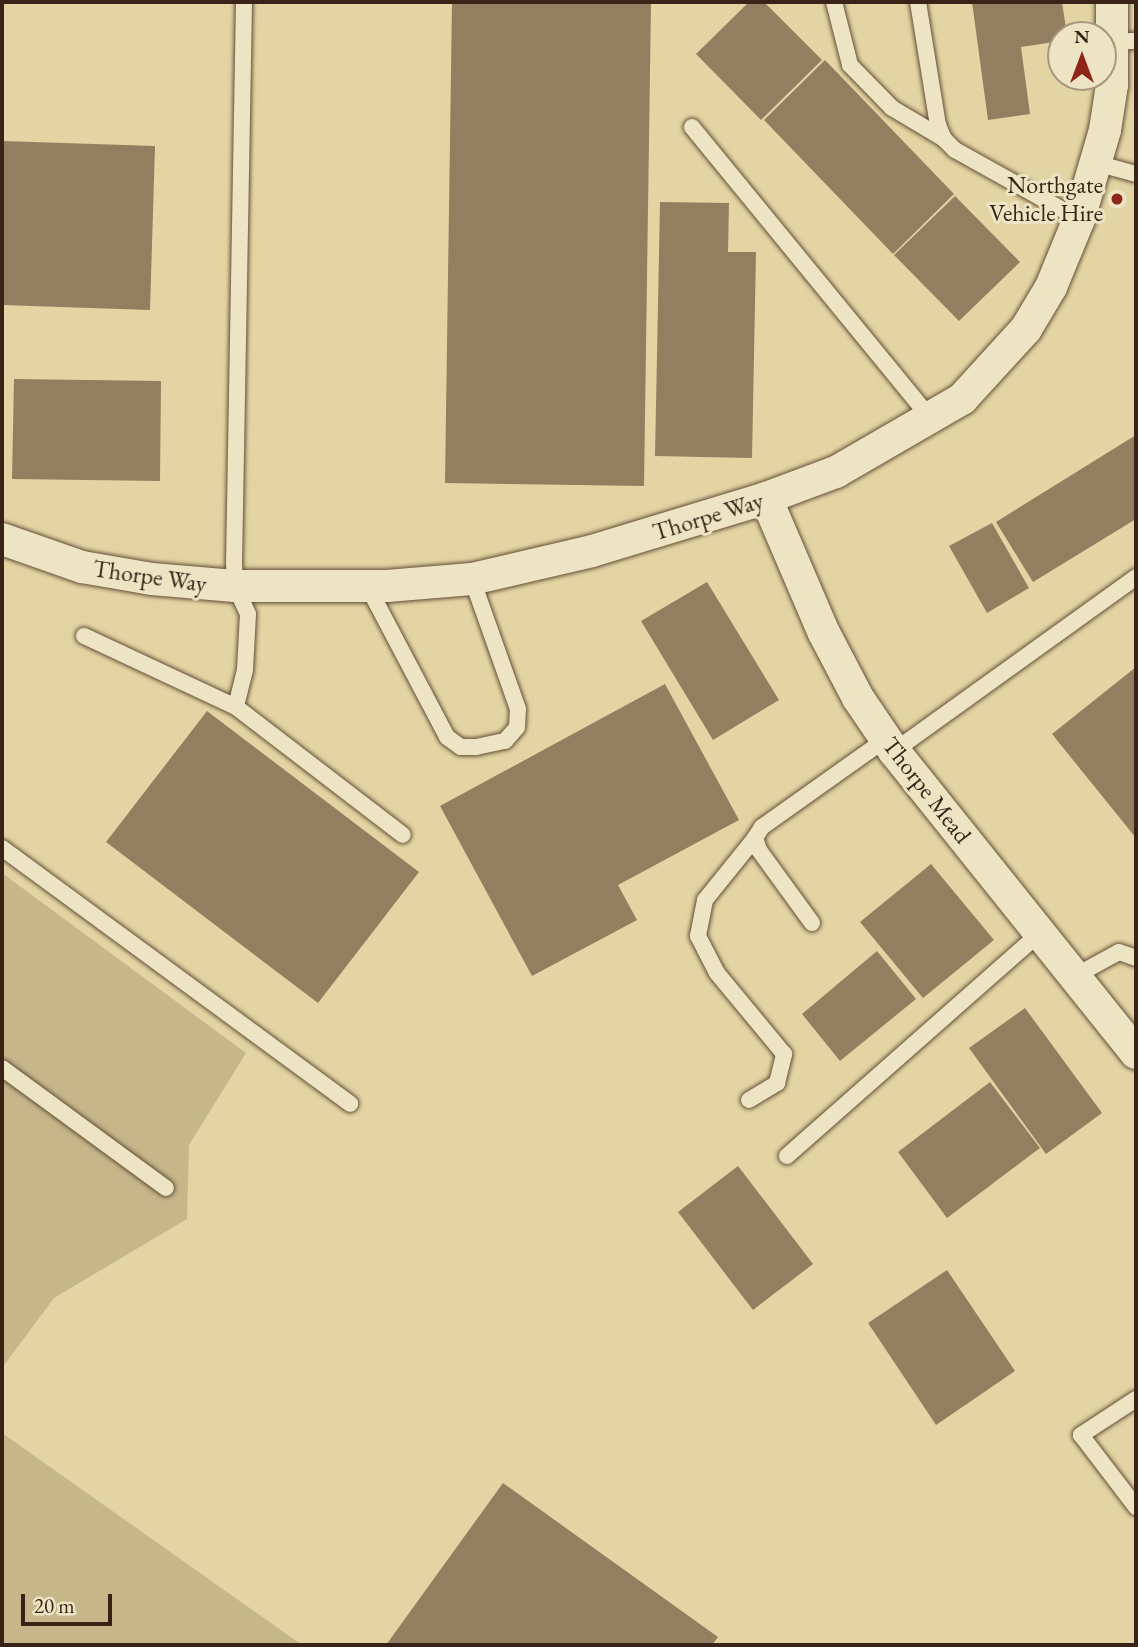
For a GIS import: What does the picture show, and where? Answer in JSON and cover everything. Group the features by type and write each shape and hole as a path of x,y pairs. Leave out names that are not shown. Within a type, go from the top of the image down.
{"street":[{"name":"Thorpe Way","path":"2,539 82,567 235,586 368,587 472,579 592,551 766,498 836,472 962,399 1026,329 1051,287 1079,219 1096,163 1112,85 1125,41 1112,2"},
{"name":"Thorpe Mead","path":"766,498 824,633 890,745 1136,1053"}],"lane":[{"path":"236,707 245,670 248,614 235,586 244,2"},
{"path":"834,2 850,65 892,108 944,139 955,150 1079,219"},
{"path":"918,2 938,125 944,139"},
{"path":"692,127 931,419"},
{"path":"1096,163 1136,174"},
{"path":"750,1100 778,1083 785,1068 784,1054 716,973 698,936 705,900 762,827 890,745 1136,577"},
{"path":"368,587 447,737 461,747 476,747 505,741 517,727 518,709 472,579"},
{"path":"84,636 236,707 403,835"},
{"path":"755,838 759,850 812,923"},
{"path":"2,848 350,1104"},
{"path":"787,1156 1040,933"},
{"path":"1075,976 1119,952 1136,958"},
{"path":"2,1068 166,1188"},
{"path":"1136,1399 1082,1435 1136,1507"}],"shaded area":[{"path":"2,873 246,1053 189,1145 187,1219 54,1298 2,1368"},
{"path":"2,1433 302,1645 2,1645"}],"building":[{"path":"452,2 651,2 644,486 445,483"},
{"path":"749,2 764,2 822,60 761,120 696,54"},
{"path":"972,2 1062,2 1065,21 1047,21 1047,43 1021,47 1030,114 988,120"},
{"path":"825,60 954,194 893,254 764,120"},
{"path":"2,141 155,146 150,310 2,305"},
{"path":"955,196 1020,262 959,321 894,255"},
{"path":"660,202 729,203 728,252 756,252 752,458 655,456"},
{"path":"14,379 161,381 160,481 12,479"},
{"path":"1136,435 1136,519 1033,582 996,522"},
{"path":"992,523 1029,588 987,613 949,546"},
{"path":"707,582 779,700 713,740 641,621"},
{"path":"1136,667 1136,838 1052,734"},
{"path":"665,684 739,820 618,885 637,920 532,976 440,806"},
{"path":"207,711 419,872 318,1003 106,842"},
{"path":"931,864 994,940 923,998 860,922"},
{"path":"877,951 916,999 840,1061 802,1014"},
{"path":"1025,1008 1102,1113 1046,1154 969,1048"},
{"path":"990,1082 1040,1148 947,1218 898,1152"},
{"path":"738,1166 813,1264 753,1310 678,1212"},
{"path":"947,1270 1015,1371 936,1425 868,1323"},
{"path":"503,1483 718,1637 712,1645 386,1645"}],"place":[{"name":"Northgate Vehicle Hire","path":"1117,199"}]}
